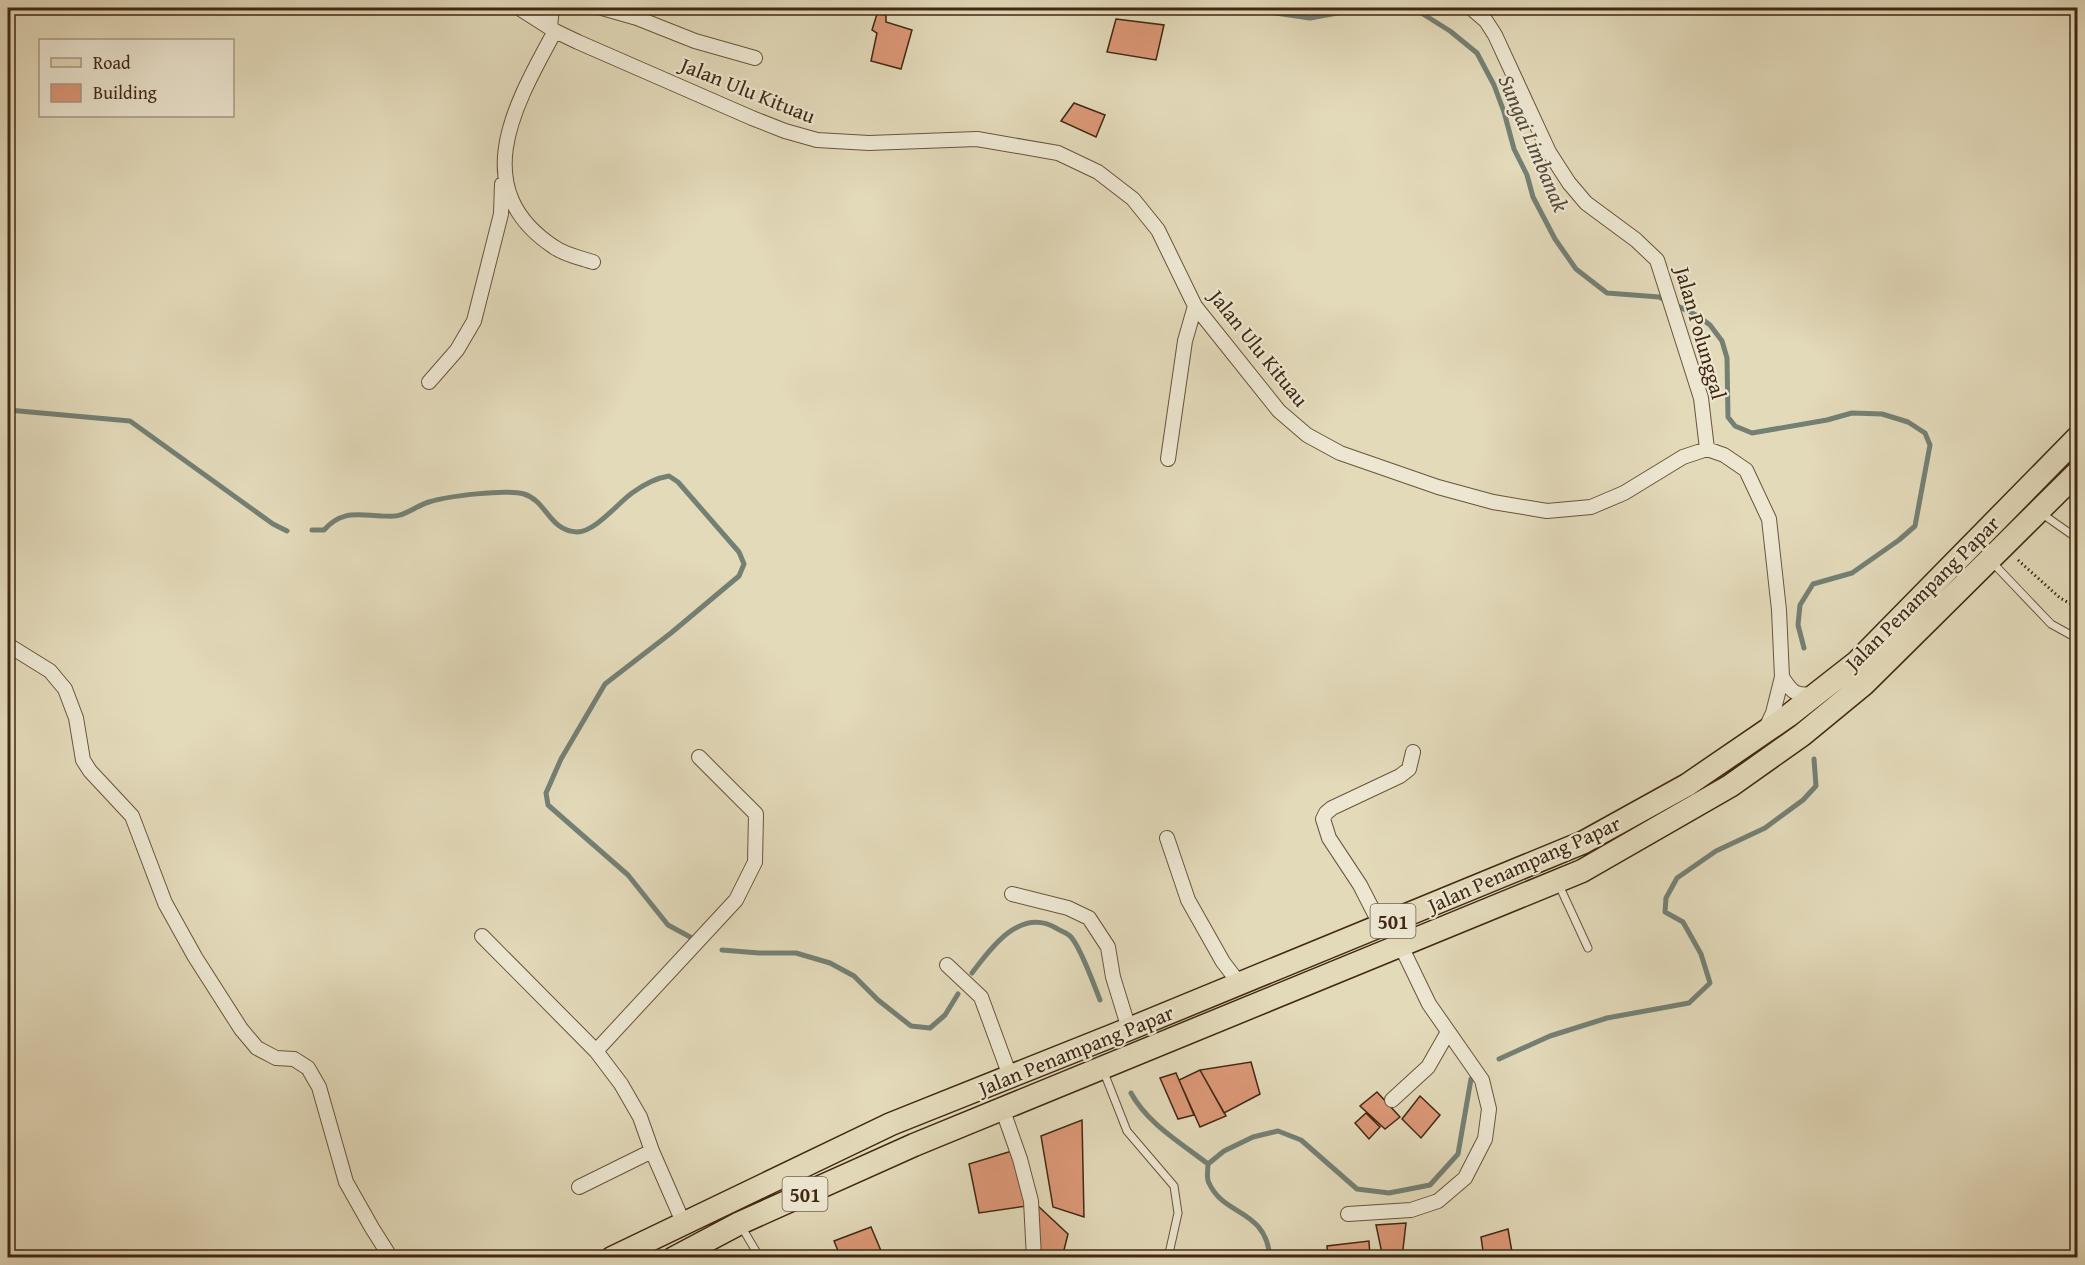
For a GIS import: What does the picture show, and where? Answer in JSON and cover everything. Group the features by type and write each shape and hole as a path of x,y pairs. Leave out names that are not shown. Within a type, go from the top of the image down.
{"main road":[{"name":"Jalan Penampang Papar","path":"612,1257 891,1124 1584,842 1687,785 1764,732 1857,662 2078,437"},
{"name":"Jalan Penampang Papar","path":"674,1257 694,1251 740,1223 914,1145 1582,871 1730,786 1802,735 1864,684 2078,472"},
{"path":"1035,1066 1067,1068 1072,1073 1072,1080"}],"street":[{"name":"Jalan Ulu Kituau","path":"519,8 552,29 785,131 817,140 869,143 977,139 1058,153 1098,172 1133,199 1158,230 1195,306 1279,411 1307,435 1340,453 1438,487 1493,502 1547,511 1591,507 1624,493 1683,457 1707,449"},
{"path":"429,382 457,350 474,321 501,214 503,158 512,119 552,29 554,8"},
{"path":"602,8 637,18 695,41 754,58"},
{"name":"Jalan Polunggal","path":"1471,8 1486,21 1495,35 1549,152 1569,183 1586,202 1636,240 1657,260 1701,398 1707,449"},
{"path":"503,158 509,195 519,215 556,249 594,262"},
{"path":"1168,459 1185,341 1195,306"},
{"path":"1707,449 1724,455 1746,470 1769,519 1779,610 1782,677 1773,713 1764,732"},
{"path":"8,645 50,671 65,689 76,718 83,760 90,771 132,816 165,903 195,957 241,1029 257,1048 276,1058 294,1059 308,1068 319,1087 346,1182 391,1257"},
{"path":"1782,677 1789,688 1797,694 1815,694"},
{"path":"1381,926 1360,885 1329,838 1323,819 1332,808 1410,769 1413,752"},
{"path":"596,1051 736,900 755,862 756,814 699,757"},
{"path":"1167,838 1188,900 1223,962 1239,983"},
{"path":"1012,894 1068,908 1089,918 1108,947 1113,977 1129,1029"},
{"path":"482,936 596,1051 621,1083 640,1117 652,1151 684,1222"},
{"path":"1348,1214 1411,1210 1438,1201 1465,1178 1485,1139 1489,1109 1482,1080 1429,1004 1401,944"},
{"path":"947,965 981,997 1010,1076"},
{"path":"1392,1100 1428,1067 1448,1032"},
{"path":"1002,1108 1020,1159 1031,1201 1034,1257"},
{"path":"579,1187 652,1151"}],"lane":[{"path":"2039,511 2078,539"},
{"path":"1997,553 2051,624 2078,639"},
{"path":"1557,881 1588,948"},
{"path":"1102,1068 1126,1131 1174,1186 1178,1213 1168,1257"},
{"path":"740,1223 760,1257"}],"path":[{"path":"2035,8 2062,13 2078,9"},
{"path":"1997,553 2060,598 2078,608"}],"building":[{"path":"877,14 886,15 886,22 912,30 901,69 871,61 877,33 872,30"},
{"path":"1116,19 1164,25 1156,60 1107,52"},
{"path":"1074,103 1105,115 1096,137 1061,121"},
{"path":"1251,1062 1260,1094 1224,1113 1200,1070"},
{"path":"1200,1070 1226,1116 1200,1127 1179,1080"},
{"path":"1176,1073 1194,1115 1178,1119 1160,1078"},
{"path":"1377,1092 1400,1117 1385,1129 1360,1106"},
{"path":"1420,1096 1440,1115 1421,1138 1402,1119"},
{"path":"1366,1113 1380,1127 1369,1139 1355,1123"},
{"path":"1082,1120 1084,1217 1053,1207 1041,1136"},
{"path":"1012,1151 1027,1206 979,1213 969,1164"},
{"path":"1037,1205 1068,1234 1062,1258 1052,1258 1035,1246"},
{"path":"1406,1223 1402,1258 1383,1258 1376,1225"},
{"path":"871,1227 884,1258 841,1258 834,1241"},
{"path":"1508,1229 1513,1258 1484,1258 1481,1237"},
{"path":"1369,1241 1370,1258 1328,1258 1327,1246"}],"waterway":[{"name":"Sungai Limbanak","path":"1214,8 1310,18 1365,8"},
{"name":"Sungai Limbanak","path":"1410,8 1450,31 1477,53 1494,85 1514,149 1527,175 1533,197 1555,239 1576,269 1607,293 1659,297 1698,316 1710,325 1722,341 1727,358 1728,417 1735,426 1752,433 1827,420 1852,413 1882,414 1908,422 1925,433 1930,445 1915,526 1852,573 1813,584 1800,605 1798,625 1804,648"},
{"path":"8,410 130,421 273,524 287,531"},
{"path":"312,530 324,530 337,519 350,515 396,516 425,503 438,500 504,492 524,494 532,498 560,527 577,532 584,531 599,522 632,493 650,482 669,476 678,482 739,552 744,564 739,576 605,684 561,759 546,793 548,805 628,875 668,925 692,938"},
{"path":"1499,1059 1550,1036 1607,1018 1689,1003 1710,983 1701,954 1683,922 1665,912 1666,898 1677,878 1716,851 1765,828 1803,800 1816,786 1814,759"},
{"path":"972,973 988,952 1008,933 1019,926 1043,923 1068,934 1075,942 1100,1000"},
{"path":"722,950 796,953 830,963 854,976 878,1000 911,1026 930,1028 945,1015 958,994"},
{"path":"1270,1258 1267,1242 1261,1230 1253,1221 1216,1194 1208,1181 1208,1164 1224,1151 1253,1137 1278,1131 1301,1140 1357,1189 1389,1193 1430,1185 1458,1154 1471,1079"},
{"path":"1131,1093 1155,1123 1208,1164"}]}
